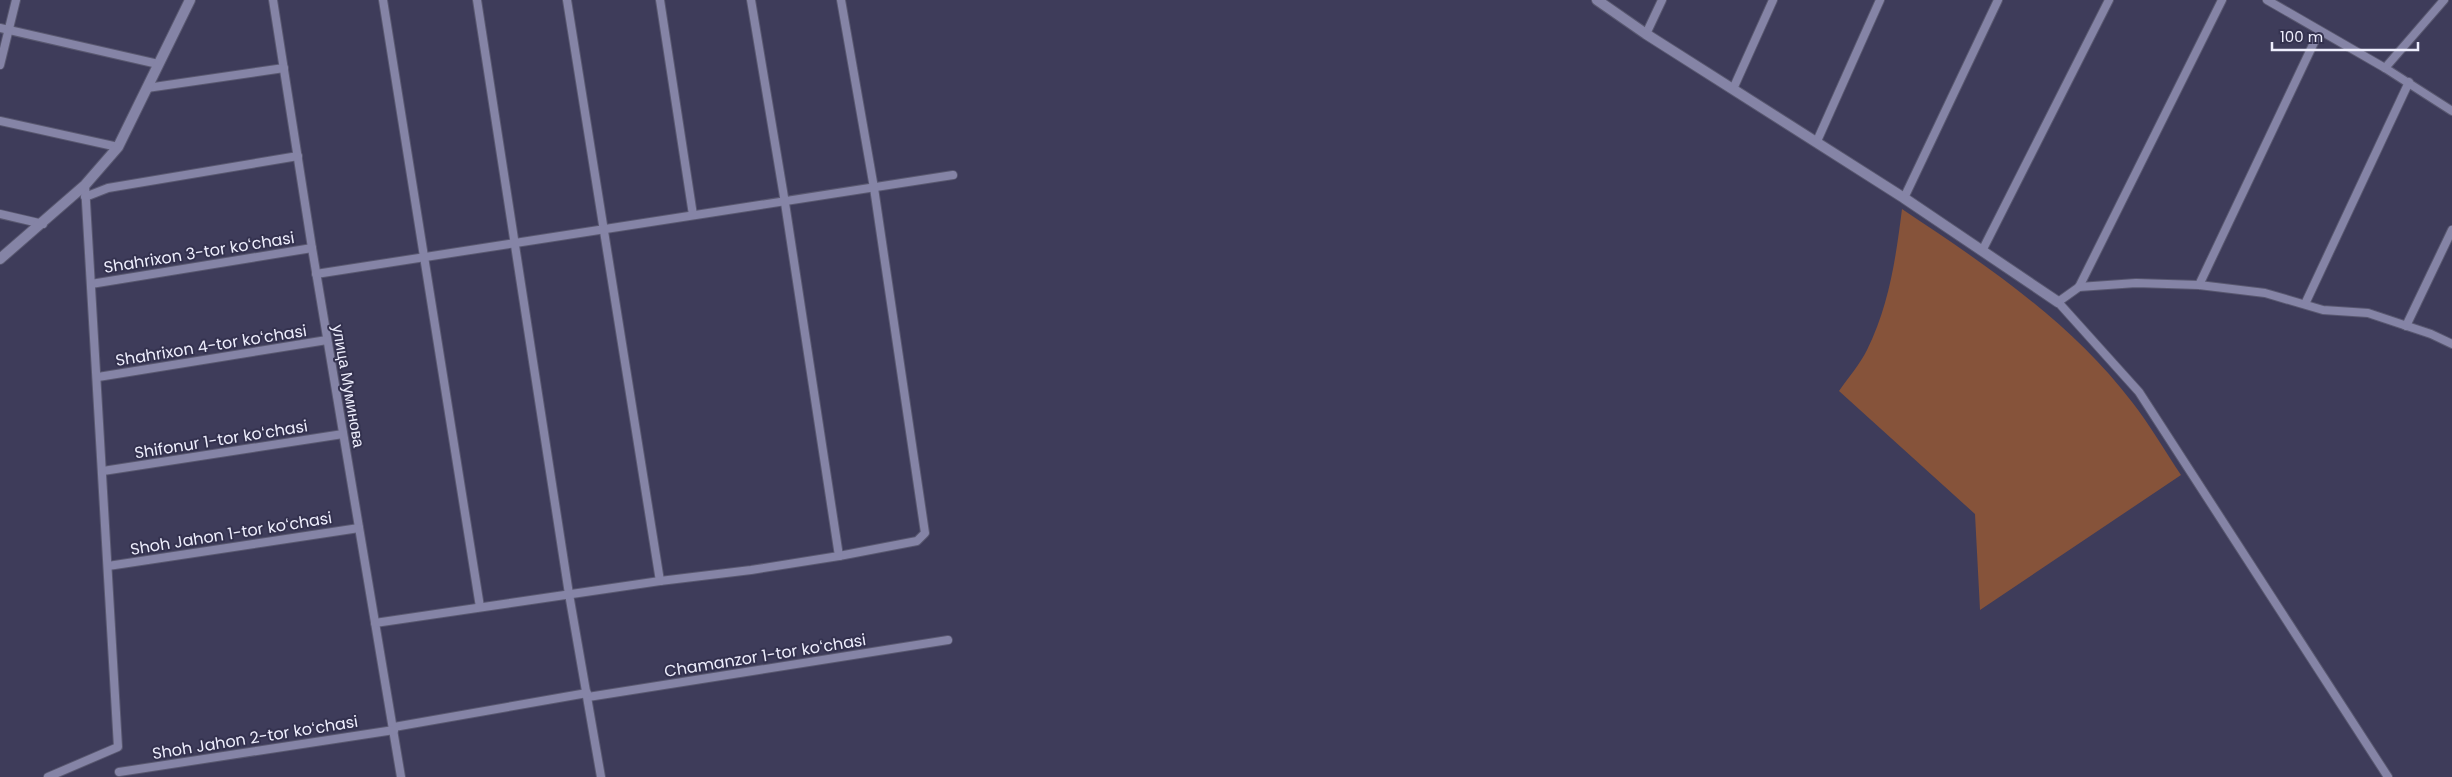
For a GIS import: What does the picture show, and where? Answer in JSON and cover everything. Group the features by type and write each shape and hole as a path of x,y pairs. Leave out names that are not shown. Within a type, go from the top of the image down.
{"street":[{"path":"0,65 4,29 16,0"},
{"path":"0,259 43,224 85,185 118,147 190,0"},
{"name":"улица Муминова","path":"273,0 316,274 401,777"},
{"path":"383,0 480,607"},
{"path":"477,0 569,594 601,777"},
{"path":"567,0 660,581"},
{"path":"660,0 693,215"},
{"path":"751,0 785,203 839,556"},
{"path":"375,623 839,556 917,541 925,533 874,188 841,0"},
{"path":"1597,0 1646,34 1983,249 2058,302 2139,392 2388,777"},
{"path":"1646,34 1662,0"},
{"path":"1733,89 1773,0"},
{"path":"1817,142 1880,0"},
{"path":"1904,198 1998,0"},
{"path":"1983,249 2109,0"},
{"path":"2058,302 2079,287 2222,0"},
{"path":"2267,0 2319,32 2409,82 2452,111"},
{"path":"2276,6 2283,0"},
{"path":"2385,68 2444,0"},
{"path":"4,29 158,64"},
{"path":"2199,285 2319,32"},
{"path":"147,88 284,68"},
{"path":"2305,304 2409,82"},
{"path":"0,121 118,147"},
{"path":"85,197 108,188 298,156"},
{"path":"316,274 693,215 785,203 953,175"},
{"path":"48,777 118,747 98,377 85,185"},
{"path":"0,214 43,224"},
{"path":"2406,326 2452,230"},
{"name":"Shahrixon 3-tor koʻchasi","path":"92,284 312,248"},
{"path":"2079,287 2136,283 2199,285 2265,293 2323,310 2368,313 2452,344"},
{"name":"Shahrixon 4-tor koʻchasi","path":"98,377 327,340"},
{"name":"Shifonur 1-tor koʻchasi","path":"103,471 343,434"},
{"name":"Shoh Jahon 1-tor koʻchasi","path":"108,566 358,528"},
{"name":"Chamanzor 1-tor koʻchasi","path":"394,728 587,695 948,640"},
{"name":"Shoh Jahon 2-tor koʻchasi","path":"119,772 394,728"}],"shaded area":[{"path":"1902,209 1995,273 2054,320 2082,346 2132,402 2181,475 1980,610 1975,514 1839,391 1864,355 1881,316 1894,263"}]}
